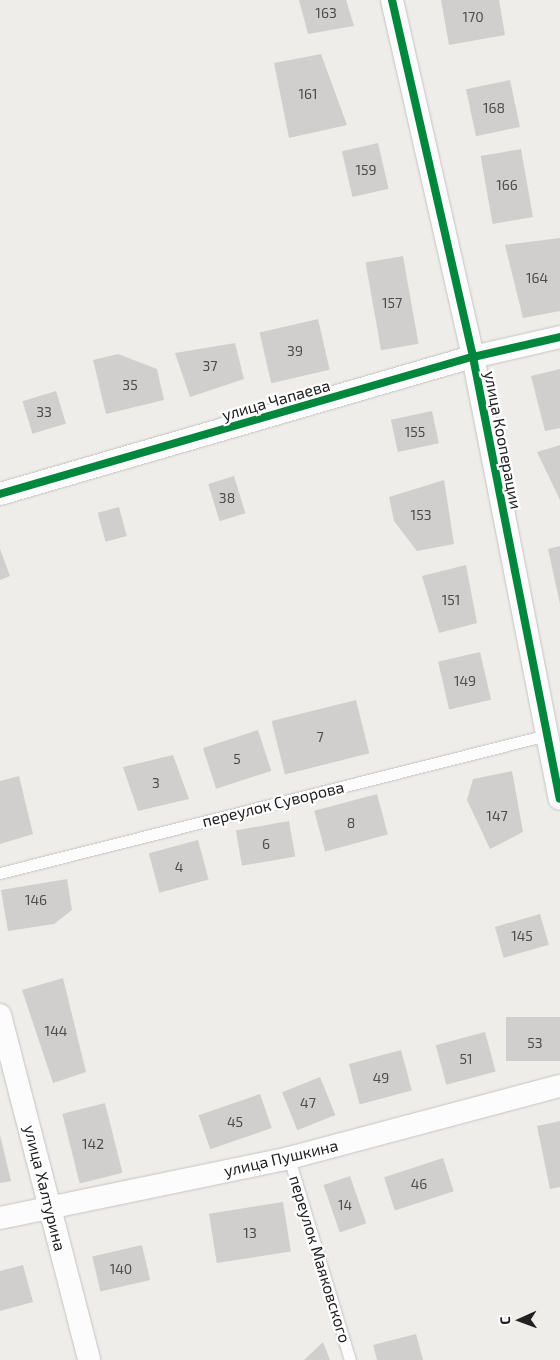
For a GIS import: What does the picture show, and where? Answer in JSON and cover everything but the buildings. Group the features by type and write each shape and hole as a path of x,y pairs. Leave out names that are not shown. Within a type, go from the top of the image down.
{"street":[{"name":"улица Кооперации","path":"392,0 473,358 560,799"},
{"name":"улица Чапаева","path":"0,494 473,358 560,337"},
{"name":"улица Халтурина","path":"0,1015 89,1360"},
{"name":"улица Пушкина","path":"0,1218 49,1206 289,1158 560,1086"}],"lane":[{"name":"переулок Суворова","path":"0,873 547,735"},
{"name":"переулок Маяковского","path":"289,1158 350,1360"}],"cycle path":[{"path":"392,0 473,357 560,799"},
{"path":"0,494 473,357 560,337"}]}
